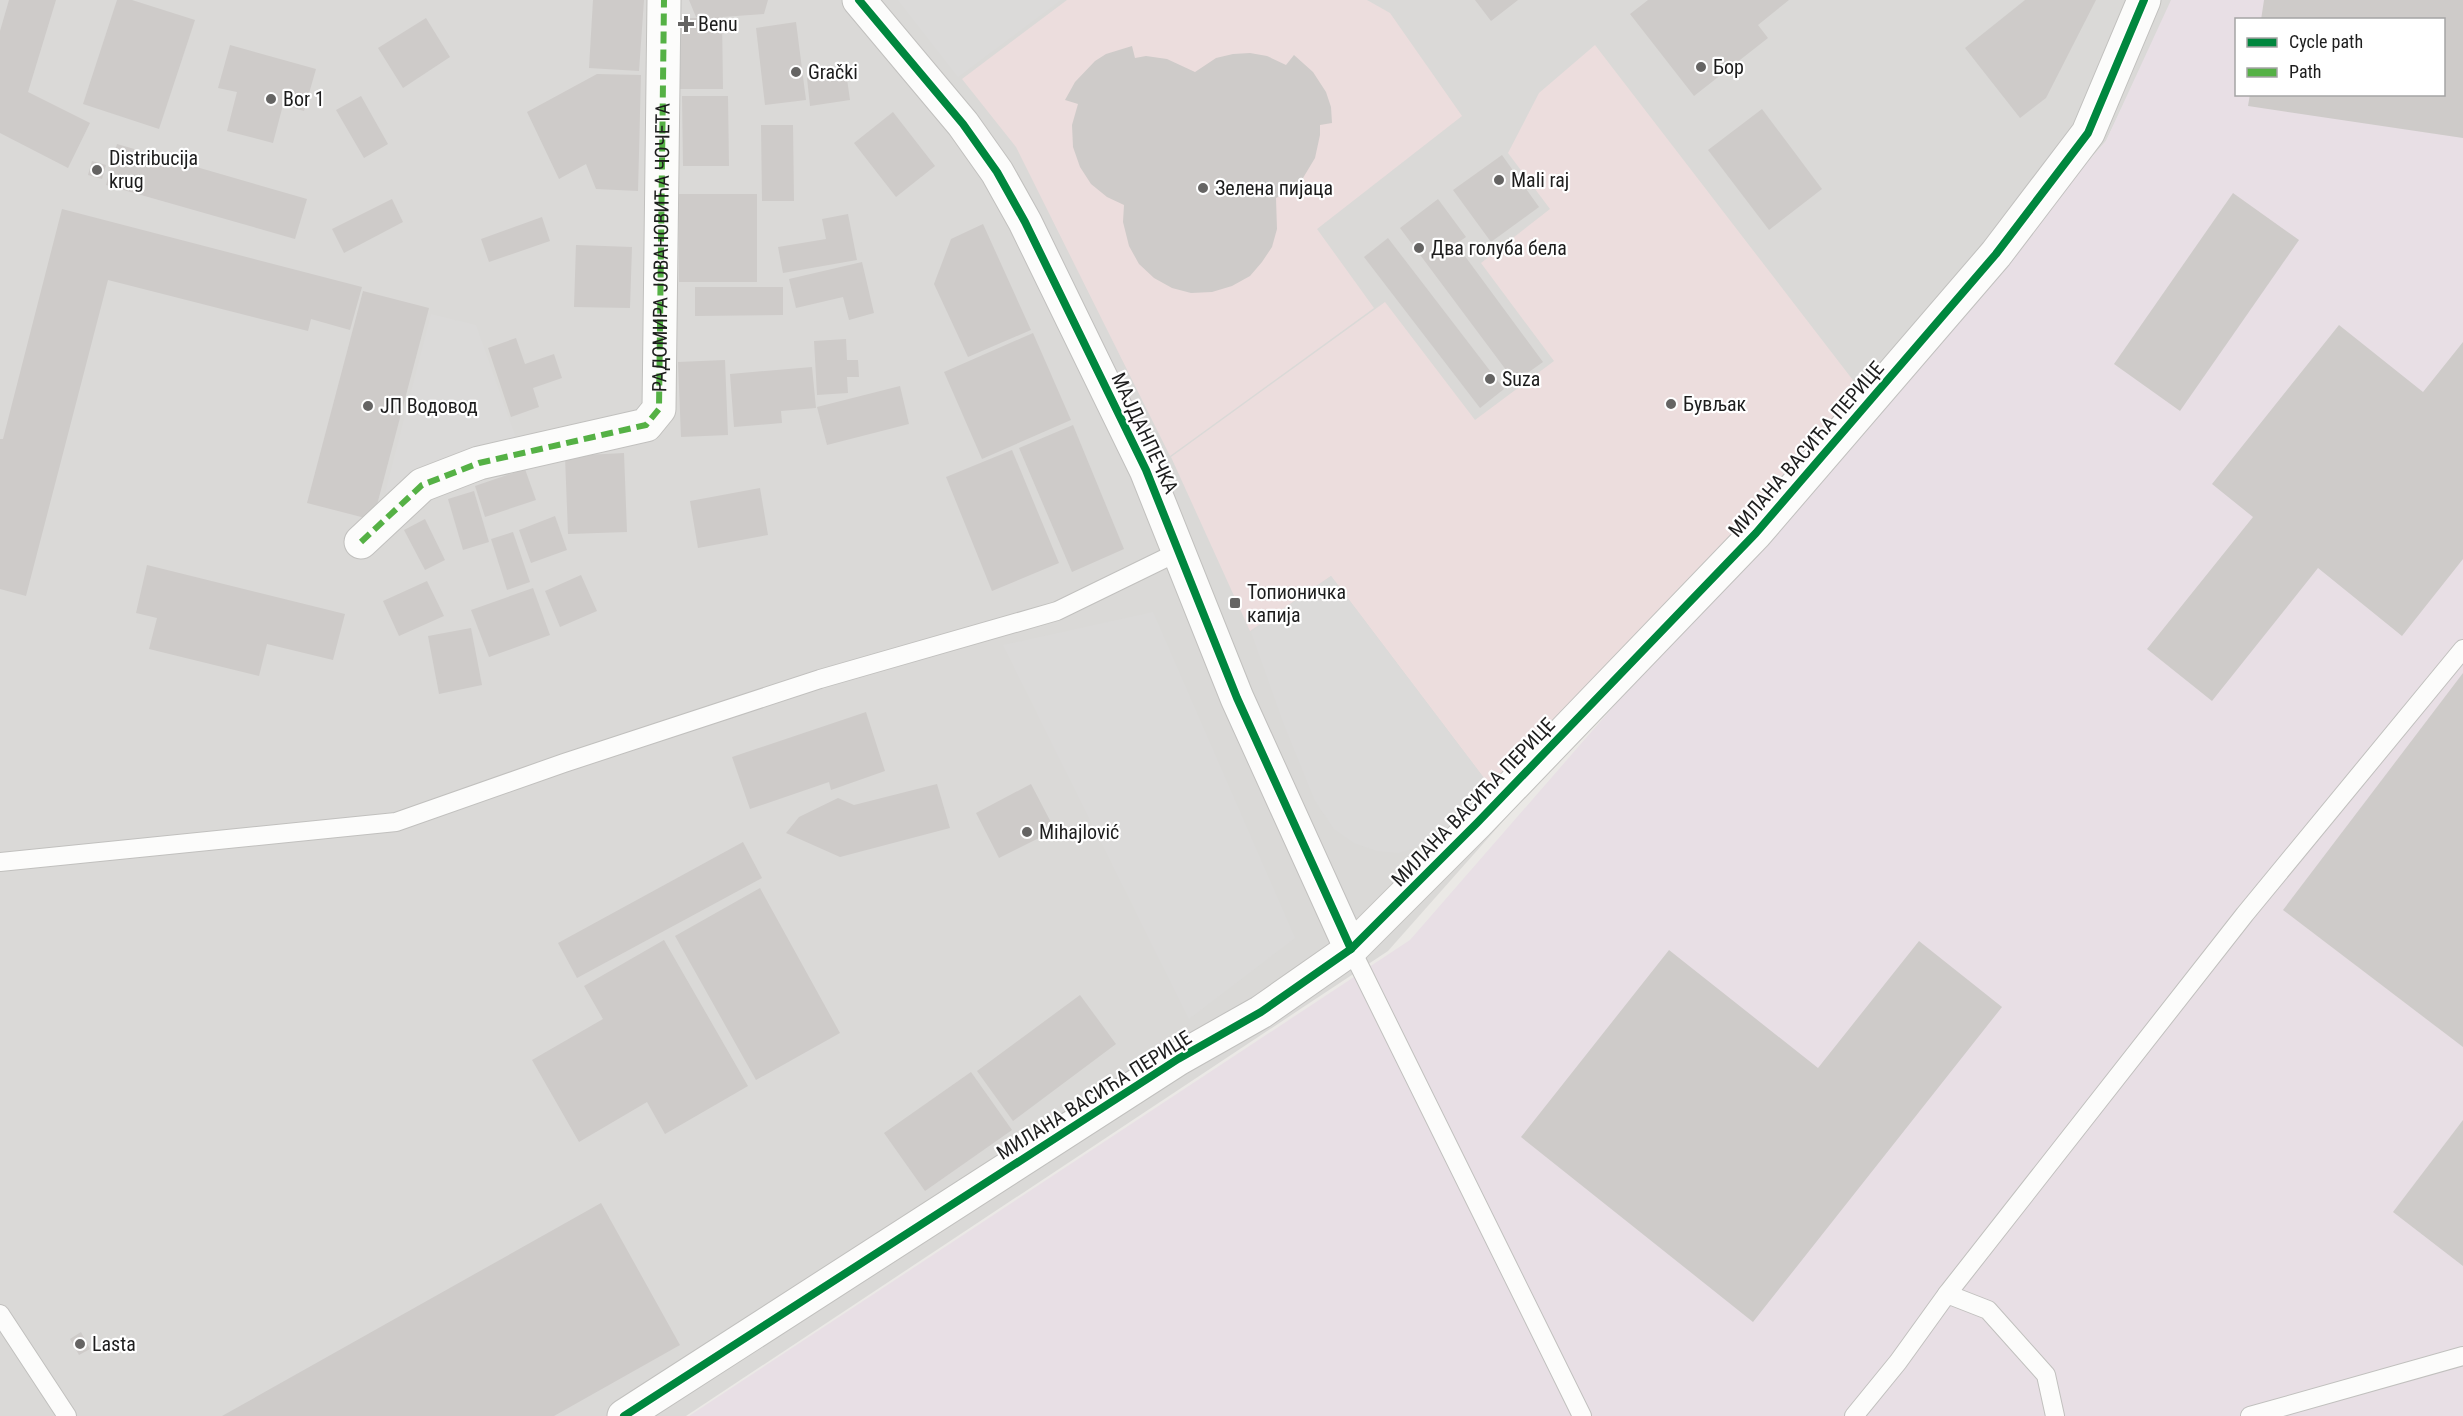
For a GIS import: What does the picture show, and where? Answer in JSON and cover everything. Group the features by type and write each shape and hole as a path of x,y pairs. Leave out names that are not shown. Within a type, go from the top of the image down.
{"street":[{"name":"РАДОМИРА ЈОВАНОВИЋА ЧОЧЕТА","path":"361,542 422,485 479,464 646,425 659,409 664,0"},
{"name":"МАЈДАНПЕЧКА","path":"859,0 963,124 997,172 1025,222 1146,470 1237,698 1351,949"},
{"name":"МИЛАНА ВАСИЋА ПЕРИЦЕ","path":"624,1416 1178,1059 1261,1012 1351,949 1477,824 1756,533 1996,254 2088,133 2144,0"}],"lane":[{"path":"0,862 396,822 820,680 1057,611 1178,552"},
{"path":"1854,1416 2245,914 2463,649"},
{"path":"1351,949 1582,1416"},
{"path":"1947,1294 1988,1310 2046,1375 2055,1416"},
{"path":"0,1314 67,1416"},
{"path":"2250,1416 2463,1356"}],"shaded area":[{"path":"0,0 2173,0 2106,141 1388,951 686,1416 0,1416"},
{"path":"898,0 1061,0 958,77"},
{"name":"Зелена пијаца","path":"1067,0 1367,0 1390,13 1462,116 1317,229 1374,308 1170,456 1016,147 962,79"},
{"path":"2171,0 2463,0 2463,1416 689,1416 1410,940 2106,141"},
{"name":"Бувљак","path":"1595,45 1859,388 1750,524 1490,786 1331,576 1250,631 1171,457 1385,302 1475,420 1554,361 1481,263 1550,209 1508,153 1539,93"},
{"path":"431,314 476,325 517,441 423,475 385,493"},
{"path":"1331,576 1490,786 1442,834 1418,847 1399,853 1377,851 1354,843 1334,829 1315,801 1283,722 1251,632"},
{"path":"1153,612 1295,938 1189,1019 1003,645"}],"building":[{"path":"9,0 56,0 28,92 90,123 68,168 0,133 0,31"},
{"path":"117,0 132,0 195,20 159,129 83,104"},
{"path":"593,0 644,0 639,71 589,68"},
{"path":"689,0 768,0 764,14 722,17 723,89 680,89 680,18 705,18 696,17"},
{"path":"1475,0 1518,0 1491,21"},
{"name":"Бор","path":"1648,0 1789,0 1758,25 1768,38 1694,96 1630,14"},
{"path":"2025,0 2096,0 2046,98 2020,118 1965,48"},
{"path":"2264,0 2463,0 2463,138 2248,106 2250,96 2445,96 2445,18 2261,18"},
{"path":"426,18 450,57 403,88 378,48"},
{"path":"796,22 806,100 765,105 756,28"},
{"name":"Bor 1","path":"230,45 316,69 304,111 283,105 273,143 227,131 237,92 218,88"},
{"path":"1132,46 1135,58 1146,56 1167,59 1195,72 1216,58 1233,54 1250,53 1267,56 1286,65 1294,55 1313,72 1326,92 1331,107 1332,123 1320,125 1315,158 1303,178 1276,198 1277,229 1272,247 1250,276 1232,286 1212,292 1191,293 1172,288 1154,278 1139,264 1129,246 1123,222 1124,205 1107,197 1091,184 1080,167 1073,147 1072,125 1078,104 1065,100 1075,82 1095,61 1106,54"},
{"path":"846,72 850,100 810,106 807,78"},
{"path":"597,74 641,75 638,191 596,189 586,164 559,179 527,112"},
{"path":"361,96 388,144 364,158 336,110"},
{"path":"682,96 728,96 729,166 683,166"},
{"path":"1762,109 1822,189 1769,230 1708,150"},
{"path":"893,112 935,166 896,197 854,143"},
{"path":"761,125 793,125 794,201 762,201"},
{"path":"117,144 307,199 295,239 106,185"},
{"path":"1502,155 1539,207 1491,242 1453,190"},
{"name":"Distribucija krug","path":"92,161 106,165 102,179 88,175"},
{"path":"2233,193 2299,240 2180,411 2114,364"},
{"path":"679,194 757,194 757,282 679,282"},
{"path":"392,199 403,222 344,253 332,229"},
{"path":"1438,199 1466,237 1456,244 1543,362 1515,382 1400,228"},
{"path":"62,209 362,287 350,330 311,319 308,331 108,280 26,596 0,589 0,439 3,439"},
{"path":"848,214 857,260 783,273 778,247 826,239 822,219"},
{"path":"542,217 550,241 489,262 481,239"},
{"path":"983,224 1031,330 968,357 934,284 951,239"},
{"path":"1388,238 1504,389 1480,408 1364,257"},
{"path":"576,245 632,247 630,308 574,307"},
{"path":"862,262 874,313 849,320 843,297 796,308 789,279"},
{"path":"695,287 783,287 783,315 695,316"},
{"name":"ЈП Водовод","path":"363,291 429,308 373,520 307,503"},
{"path":"2339,325 2423,392 2463,342 2463,559 2402,636 2318,568 2212,701 2147,649 2253,517 2212,484"},
{"path":"1033,333 1071,420 982,459 944,372"},
{"path":"516,338 525,364 554,354 562,378 533,388 539,407 511,417 488,348"},
{"path":"846,339 847,360 858,360 859,377 847,377 848,393 817,395 814,341"},
{"path":"725,360 728,435 681,437 678,362"},
{"path":"812,367 816,408 781,411 782,423 734,427 730,374"},
{"path":"900,386 909,424 827,445 817,407"},
{"path":"1073,425 1124,549 1072,572 1019,448"},
{"path":"1012,450 1059,563 992,591 946,477"},
{"path":"624,453 627,532 568,534 565,456"},
{"path":"525,469 536,500 485,517 475,486"},
{"path":"760,488 768,535 698,548 690,501"},
{"path":"474,491 489,542 463,550 448,499"},
{"path":"555,516 567,550 531,563 519,530"},
{"path":"425,519 445,560 425,570 404,530"},
{"path":"513,532 530,582 507,590 491,539"},
{"path":"147,565 345,614 333,660 267,644 259,676 149,649 157,618 136,613"},
{"path":"581,575 597,611 560,627 545,591"},
{"path":"427,581 444,616 399,636 383,601"},
{"path":"533,588 550,635 489,657 471,610"},
{"path":"471,628 482,685 439,694 428,636"},
{"path":"2463,673 2463,1047 2283,910"},
{"path":"866,712 885,771 831,790 829,782 750,809 732,757"},
{"path":"937,784 950,828 840,857 786,833 799,817 838,798 854,805"},
{"path":"1031,784 1055,830 999,858 976,813"},
{"path":"743,842 762,878 577,978 558,943"},
{"path":"760,888 840,1033 756,1080 675,936"},
{"path":"664,940 748,1086 665,1134 647,1102 579,1142 532,1060 603,1019 584,986"},
{"path":"1919,941 2002,1007 1753,1322 1521,1137 1669,950 1818,1068"},
{"path":"1080,995 1116,1044 1013,1121 977,1071"},
{"path":"971,1072 1012,1130 925,1191 884,1133"},
{"path":"2463,1120 2463,1266 2393,1212"},
{"path":"601,1203 680,1345 554,1416 222,1416"},
{"name":"Lasta","path":"81,1332 90,1349 79,1355 70,1339"}],"marked path":[{"path":"361,542 422,485 479,463 646,425 659,409 664,0"}],"cycle path":[{"path":"859,0 963,124 997,172 1025,222 1146,470 1237,698 1351,949"},
{"path":"624,1416 1178,1059 1261,1012 1351,949 1477,823 1756,533 1996,254 2088,133 2144,0"}],"place":[{"name":"Benu","path":"686,24"},
{"name":"Бор","path":"1701,67"},
{"name":"Grački","path":"796,72"},
{"name":"Bor 1","path":"271,99"},
{"name":"Distribucija krug","path":"97,170"},
{"name":"Mali raj","path":"1499,180"},
{"name":"Зелена пијаца","path":"1203,188"},
{"name":"Два голуба бела","path":"1419,248"},
{"name":"Suza","path":"1490,379"},
{"name":"Бувљак","path":"1671,404"},
{"name":"ЈП Водовод","path":"368,406"},
{"name":"Топионичка капија","path":"1235,603"},
{"name":"Mihajlović","path":"1027,832"},
{"name":"Lasta","path":"80,1344"}]}
